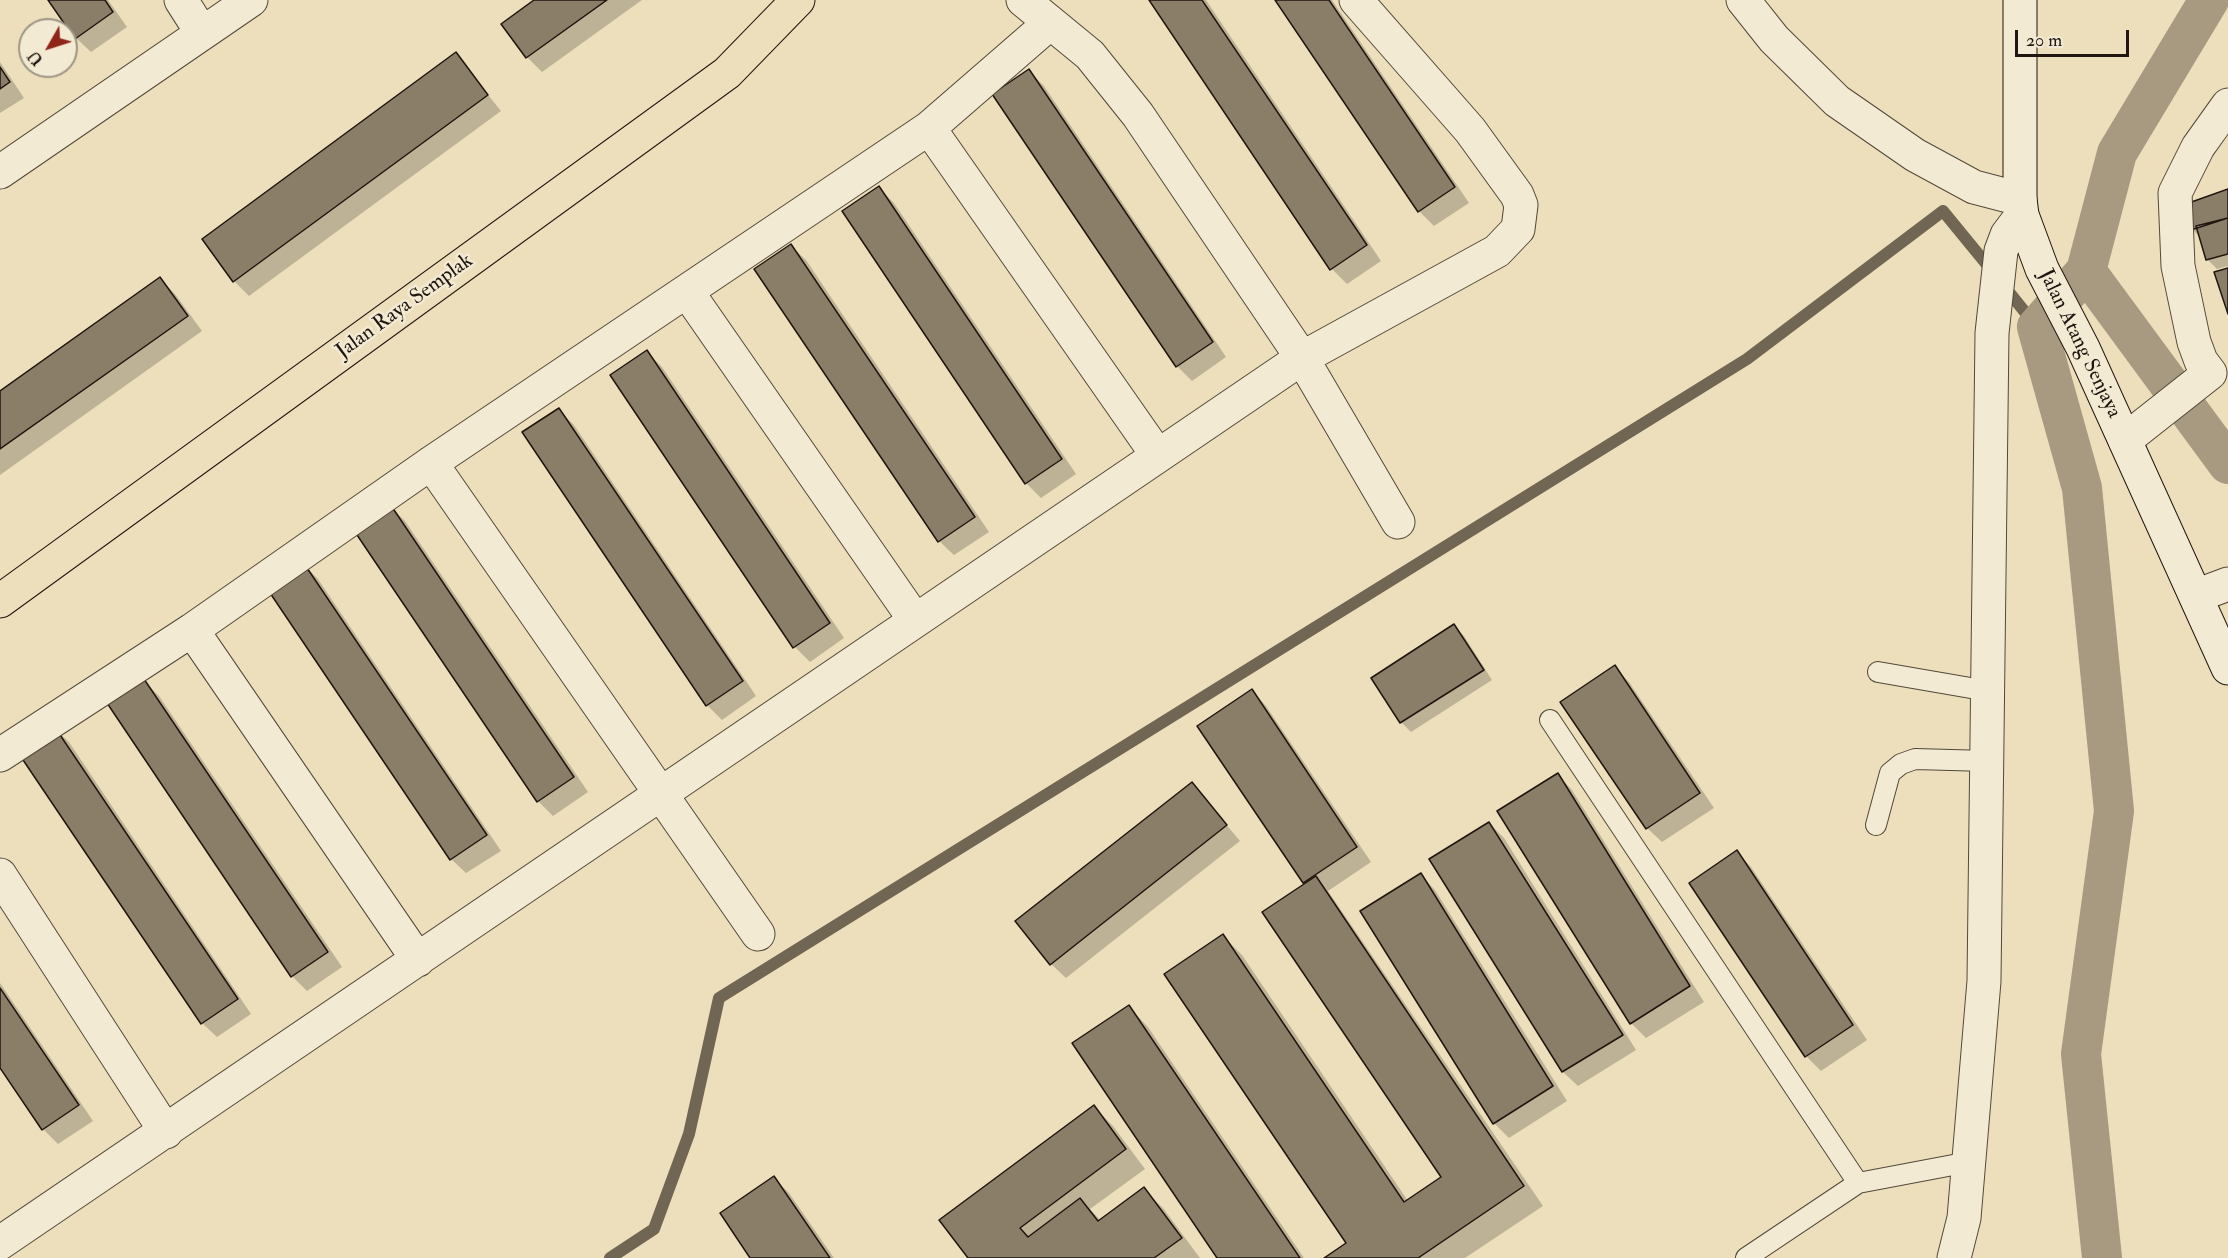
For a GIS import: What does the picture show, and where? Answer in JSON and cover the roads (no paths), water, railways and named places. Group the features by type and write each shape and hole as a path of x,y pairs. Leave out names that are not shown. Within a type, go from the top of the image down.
{"main road":[{"name":"Jalan Raya Semplak","path":"0,601 727,73 798,0"}],"street":[{"path":"181,0 202,33"},
{"path":"0,172 251,0"},
{"path":"1023,0 1090,55 1138,115 1302,358 1398,522"},
{"path":"0,1243 663,795 915,620 1302,358 1482,261 1509,239 1518,230 1521,205 1509,180 1470,130 1356,0"},
{"path":"1743,0 1774,39 1837,101 1915,155 1974,187 2021,207 2007,235 1997,270 1992,333 1984,981 1964,1218 1954,1258"},
{"name":"Jalan Atang Senjaya","path":"2020,0 2021,207 2042,269 2083,348 2134,433 2196,596 2228,668"},
{"path":"0,755 192,630 431,463 688,293 929,128 1050,23"},
{"path":"2134,433 2210,383 2194,342 2178,266 2175,193 2198,147 2228,105"},
{"path":"929,128 1158,456"},
{"path":"688,293 915,620"},
{"path":"431,463 758,934"},
{"path":"2196,596 2228,584"},
{"path":"192,630 418,960"},
{"path":"0,875 166,1132"}],"lane":[{"path":"1878,672 1988,691"},
{"path":"1550,720 1858,1183"},
{"path":"1876,825 1890,773 1901,764 1915,759 1987,761"},
{"path":"1746,1258 1858,1183 1969,1162"}],"waterway":[{"path":"2209,0 2117,153 2086,271 2228,464"},
{"path":"610,1258 654,1229 689,1134 719,998 1747,359 1943,211 1993,272"},
{"path":"2086,271 2037,327 2082,488 2114,811 2081,1054 2102,1258"},
{"path":"2004,286 2037,327"}]}
